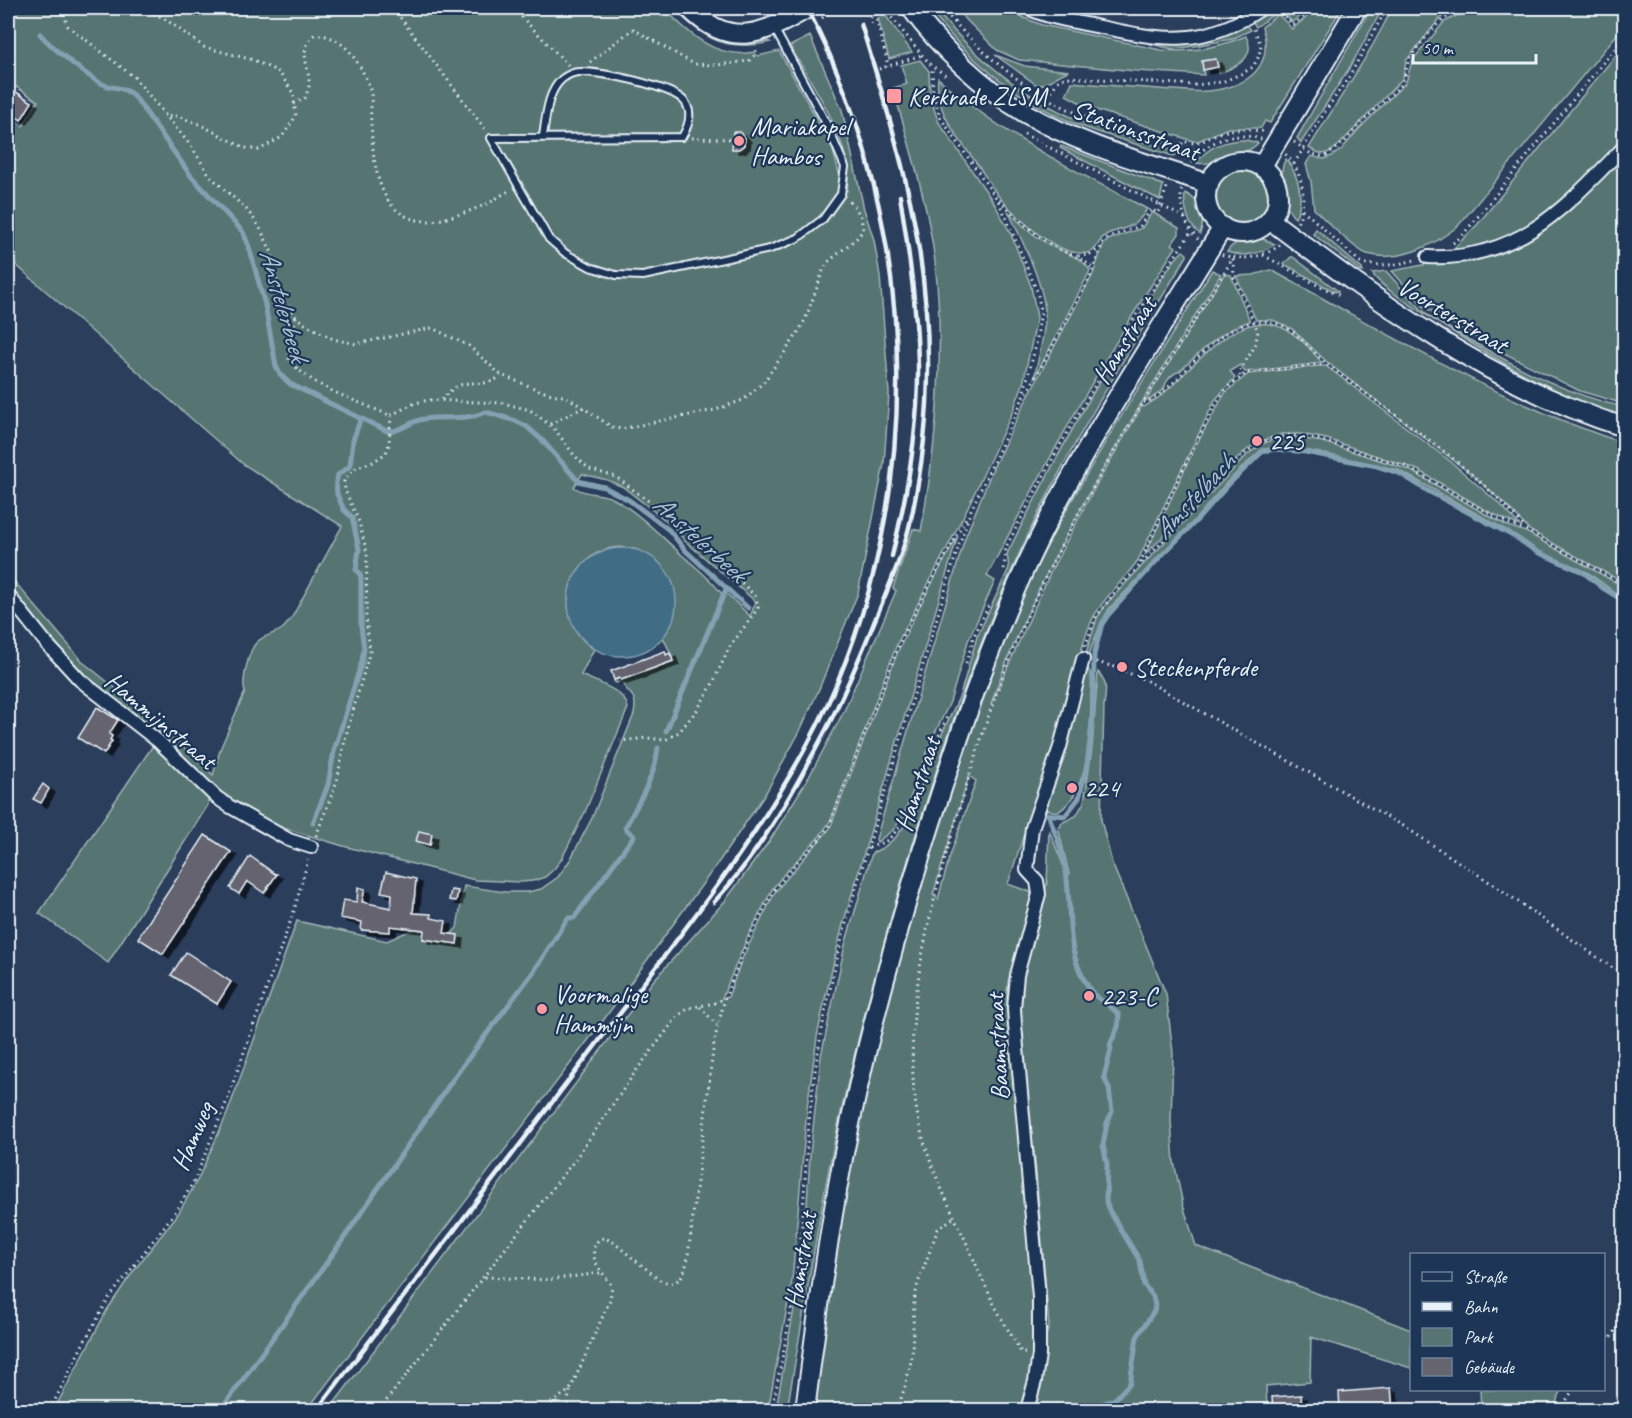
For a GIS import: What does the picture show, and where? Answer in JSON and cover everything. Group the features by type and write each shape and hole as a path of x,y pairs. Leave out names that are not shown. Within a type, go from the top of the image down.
{"main road":[{"path":"689,8 700,19 724,32 751,34 774,27 808,8"},
{"name":"Stationsstraat","path":"911,8 946,50 1025,113 1079,139 1209,184"},
{"path":"1262,166 1357,8"},
{"path":"1245,161 1262,166 1269,173 1278,191 1275,212 1263,226 1248,232 1231,231 1223,227 1210,212 1207,193 1209,184 1220,169 1227,164 1245,161"},
{"name":"Voorterstraat","path":"1269,220 1388,307 1497,373 1559,403 1624,427"},
{"name":"Hamstraat","path":"805,1410 820,1293 852,1113 906,905 971,703 1017,585 1063,493 1223,227"}],"street":[{"path":"1028,8 1047,16 1165,38 1192,37 1227,29 1262,8"},
{"path":"1428,256 1448,257 1485,252 1543,225 1624,147"},
{"name":"Hammijnstraat","path":"8,595 47,644 80,680 158,741 216,797 288,840 311,847"},
{"name":"Baamstraat","path":"1027,1410 1039,1354 1039,1297 1015,1025 1015,988 1040,894 1037,881 1028,870 1032,828 1060,747 1083,659"}],"lane":[{"path":"543,136 555,86 562,79 578,72 641,81 672,93 685,102 689,113 687,128 682,137 491,138 549,239 565,253 590,267 616,275 643,276 770,249 798,238 823,219 841,194 844,175 843,160 827,125 774,27"}],"path":[{"path":"8,12 10,8"},
{"path":"65,8 64,14 68,26 134,77 191,146 210,176 247,210 260,226 271,251 279,294 296,317 322,335 356,344 432,328 469,346 501,375 547,393 567,397 612,427 621,429 715,410 743,400 754,393 796,336 805,320 828,262 859,236 863,229 861,217 855,207 841,194"},
{"path":"143,8 204,47 253,60 279,72 292,93 296,116 282,137 259,150 244,148 197,123 177,116 164,116"},
{"path":"393,8 491,138"},
{"path":"513,8 569,66 578,72 633,29 694,64 717,65 749,61 756,54 756,50"},
{"path":"871,24 871,15 887,8 932,66 933,94 940,117 997,199 1037,291 1041,311 1036,345 1021,404"},
{"path":"942,8 993,60 1020,81 1046,97 1091,119 1180,147 1202,150 1218,140 1238,136 1257,137 1278,139 1319,156 1326,156 1337,150 1358,126 1401,85 1406,77 1412,56 1440,23 1454,14 1475,8"},
{"path":"1282,8 1280,11 1293,25 1315,8"},
{"path":"1371,8 1384,16"},
{"path":"1294,164 1326,110 1349,77 1387,8"},
{"path":"875,14 887,67"},
{"path":"1046,97 1059,80 1067,77 1195,85 1222,82 1234,78 1253,67 1259,56 1261,45 1259,37 1247,17"},
{"path":"294,104 305,98 309,84 306,49 308,41 314,35 332,38 345,46 355,59 368,84 378,178 383,195 407,218 429,221 461,214 488,203 518,186"},
{"path":"1452,243 1461,237 1624,37"},
{"path":"879,69 922,55"},
{"path":"1180,147 1183,141 1196,144 1214,135 1238,129 1262,131 1266,126 1278,139 1294,164 1303,186 1302,209 1360,262 1371,266 1384,266 1428,256"},
{"path":"682,137 729,140"},
{"path":"1185,175 1181,201 1191,232"},
{"path":"997,199 1039,236 1059,249 1078,256 1093,269"},
{"path":"566,1410 570,1390 612,1294 612,1286 601,1273 594,1257 593,1249 599,1239 603,1238 613,1242 660,1280 675,1282 684,1273 717,1026 748,938 775,890 829,826 903,635 970,510 1021,404 1079,298 1093,269 1099,249 1106,238 1140,226 1151,209 1158,213 1161,206 1185,218"},
{"path":"1078,256 1089,255 1099,249"},
{"path":"1262,255 1321,287 1347,297"},
{"path":"1039,1354 1022,1353 1000,1315 936,1178 922,1136 912,1067 918,984 936,886 976,753 1003,674 1030,609 1117,445 1233,258 1233,277 1258,331 1258,339 1239,372 1240,376"},
{"path":"296,317 289,343 289,360 310,380 391,417 415,403 429,400 503,403 530,410 550,424 574,455 589,469 616,477 666,514 724,566 758,601 759,608 729,648 711,687 697,710 679,732 665,740 647,738 621,741"},
{"path":"1144,402 1159,396 1190,364 1231,331 1254,322 1272,322 1286,327 1297,335 1327,364 1468,473 1511,512 1526,530"},
{"path":"1139,565 1214,406 1226,388 1246,373 1327,364"},
{"path":"442,400 459,384 484,382 497,379 501,375"},
{"path":"550,424 584,407"},
{"name":"Hamweg","path":"50,1410 83,1344 110,1298 176,1211 194,1180 226,1103 293,914 311,847 337,781 345,739 370,651 366,618 367,553 360,522 345,490 344,481 357,467 373,462 386,453 391,417"},
{"path":"1083,659 1090,630 1101,608 1139,565 1251,449 1264,441 1290,435 1336,444 1405,466 1624,585"},
{"name":"Hamstraat","path":"772,1410 792,1310 817,1060 836,964 868,848 970,510"},
{"path":"1095,662 1115,667 1147,681 1402,825 1516,899 1624,976"},
{"path":"379,1410 574,1161 666,1030 681,1013 689,1008 700,1007 725,998"},
{"path":"700,1007 717,1026"},
{"path":"897,1410 912,1357 914,1301 918,1282 938,1229 954,1217"},
{"path":"485,1277 548,1280 601,1273"},
{"path":"1605,1346 1624,1318"},
{"path":"541,1410 570,1390"},
{"path":"1560,1410 1572,1391"}],"green space":[{"path":"12,8 664,8 693,35 715,48 727,52 754,52 758,56 779,51 832,147 839,173 847,190 848,172 845,154 838,135 830,115 790,46 810,36 842,110 864,209 874,240 880,276 889,393 884,464 858,593 799,733 764,796 720,860 602,1022 307,1410 54,1410 107,1310 132,1273 178,1214 198,1179 227,1114 297,921 387,941 413,929 424,930 423,939 443,942 457,928 464,886 505,892 528,892 541,889 558,877 570,860 592,818 634,714 634,698 621,682 615,683 614,680 620,678 621,680 674,661 663,637 674,615 675,594 668,576 656,561 640,551 621,547 601,551 583,564 574,577 568,597 568,609 579,635 594,649 581,675 616,691 622,696 628,708 585,812 561,860 545,877 533,881 475,880 343,846 274,825 228,798 143,721 68,663 8,585 8,574 84,663 158,722 213,775 221,747 245,692 245,674 253,647 262,638 282,629 291,619 342,526 243,464 8,258 8,115 23,126 38,101 15,86 8,94 8,19","holes":["582,474 607,480 623,487 674,527 685,541 756,602 750,616 726,593 668,731 667,726 722,594 703,573 632,511 609,497 584,492 574,487"]},
{"path":"673,8 677,8 708,34 726,42 747,44 770,42 740,45 716,40 695,28"},
{"path":"928,8 934,8 965,42 999,73 1037,99 1078,120 1175,151 1175,155 1085,128 1032,102 975,60"},
{"path":"954,8 1009,8 1024,18 1042,25 1161,50 1183,51 1204,48 1246,36 1249,50 1238,64 1219,73 1216,59 1202,61 1204,75 1019,60 997,50"},
{"path":"1272,8 1279,8 1277,12 1256,27 1253,22"},
{"path":"1285,8 1311,8 1292,22 1282,11"},
{"path":"1318,8 1342,8 1270,123 1265,121 1261,128 1228,128 1193,141 1090,108 1066,95 1072,82 1198,91 1233,86 1252,75 1263,60 1265,39 1262,27 1278,14 1292,29"},
{"path":"1392,8 1465,8 1444,15 1437,22 1406,61 1403,78 1339,145 1331,152 1324,154 1309,148 1363,61"},
{"path":"1490,8 1624,8 1624,26 1458,226 1428,246 1404,254 1379,256 1367,254 1355,247 1314,209 1306,164 1311,156 1324,159 1342,149 1406,82 1412,61 1444,22 1458,15"},
{"path":"1370,10 1379,15 1350,67 1301,143 1297,138"},
{"path":"886,16 912,52 889,59 878,18"},
{"path":"1247,25 1251,30 1232,39 1173,49 1150,44 1200,41 1224,35"},
{"path":"1624,45 1624,141 1535,225 1488,246 1449,253 1477,225"},
{"path":"995,55 1025,66 1069,71 1045,84 1037,85"},
{"path":"920,60 929,71 930,96 938,121 994,203 1011,234 1031,286 1037,317 1023,384 1013,411 965,513 897,644 831,820 820,836 773,888 748,936 722,998 728,997 742,959 775,892 830,828 898,651 958,535 842,928 825,999 807,1108 792,1281 768,1410 329,1410 653,981 725,901 770,840 809,777 844,711 896,591 893,588 913,529 921,531 935,430 939,330 935,262 923,196 893,88 907,84 901,65"},
{"path":"938,78 986,117 1012,134 1147,209 1132,225 1103,237 1091,252 1075,253 1051,243 1028,226 1000,198 949,124 940,102"},
{"path":"1246,140 1258,143 1247,151 1229,158 1210,163 1197,163 1206,152 1218,145"},
{"path":"1061,146 1163,185 1160,200 1060,148"},
{"path":"1624,153 1624,404 1580,391 1490,346 1424,307 1392,271 1423,265 1545,228 1570,208"},
{"path":"1286,159 1299,188 1300,203 1295,218 1288,207 1283,190 1282,172"},
{"path":"1242,171 1256,175 1264,183 1268,197 1264,211 1256,219 1242,223 1228,219 1220,211 1216,197 1220,183 1228,175"},
{"path":"1185,193 1191,196 1201,210 1203,222 1200,234 1192,226 1187,215"},
{"path":"1008,211 1036,236 1082,261 1090,271 1034,379 1043,333 1045,306 1038,279"},
{"path":"1152,212 1179,228 1179,234 1172,244 1176,247 1125,327 1077,409 987,576 995,581 968,641 950,702 933,737 903,817 893,830 877,842 965,538 993,468 1093,274 1103,245 1108,240 1142,228"},
{"path":"1316,229 1362,269 1363,272 1313,234"},
{"path":"1263,239 1275,244 1252,254 1239,255 1227,252 1242,241"},
{"path":"1183,251 1187,256 1099,402 1038,514 1003,589 959,704 908,860 863,1021 826,1184 787,1410 781,1409 777,1403 804,1253 810,1155 821,1056 845,945 872,853 896,837 910,818 934,751 960,695 977,637 1009,568 1007,554 1052,466 1164,275"},
{"path":"1291,257 1338,291 1335,292 1284,264"},
{"path":"1212,270 1221,274 1132,420 1043,580 1020,629 991,704 1052,569 1093,491 1142,406 1144,407 1161,396 1201,357 1239,329 1258,324 1278,326 1299,339 1322,363 1245,372 1240,365 1230,371 1235,378 1215,400 1138,560 1093,618 1080,654 1062,731 1036,806 1033,806 1008,884 1030,892 1033,896 1020,953 1008,982 1007,997 1036,1311 1034,1357 1023,1410 815,1410 839,1233 857,1131 911,919 971,730 1009,627 1040,560 1101,449","holes":["969,776 976,781 950,856 938,899 933,895"]},
{"path":"1271,270 1488,387 1578,427 1624,443 1624,583 1529,530 1506,505 1471,474 1328,363 1292,329 1273,320 1256,320 1236,276 1253,275"},
{"path":"1386,271 1417,305 1437,321 1506,360 1563,388 1624,407 1624,417 1549,387 1477,347 1399,297 1372,273"},
{"path":"1224,274 1231,275 1250,321 1212,342 1180,371 1169,377 1164,389 1148,401 1146,400"},
{"path":"1326,366 1450,461 1503,507 1520,526 1487,511 1418,470 1327,439 1301,434 1282,434 1259,442 1244,452 1145,555 1195,447 1225,393 1248,374"},
{"path":"1293,437 1323,442 1410,470 1487,515 1526,532 1624,587 1624,599 1587,572 1540,552 1515,535 1398,470 1310,451 1262,449 1227,482 1193,522 1109,609 1088,657 1085,656 1097,618 1106,604 1247,455 1262,444 1274,439"},
{"path":"1088,663 1091,676 1090,725 1083,775 1069,803 1058,812 1043,809"},
{"path":"1098,672 1105,683 1106,691 1101,820 1112,863 1166,994 1173,1053 1171,1121 1174,1162 1183,1205 1196,1246 1410,1330 1410,1368 1311,1337 1310,1382 1266,1386 1267,1410 1032,1410 1043,1344 1049,1327 1035,1161 1018,1023 1022,981 1047,883 1049,830 1064,867 1064,875 1069,874 1058,827 1061,823 1076,816 1084,802 1092,748"},
{"path":"154,744 208,797 208,805 108,963 39,913"},
{"path":"1480,1391 1562,1391 1552,1410 1481,1410"}],"water":[{"path":"622,548 643,552 660,564 672,581 676,602 672,623 660,640 643,652 622,656 601,652 584,640 572,623 568,602 572,581 584,564 601,552"}],"building":[{"path":"1216,59 1218,67 1203,70 1202,61"},
{"path":"13,90 32,102 21,120 8,111 8,98"},
{"name":"Mariakapel Hambos","path":"733,132 740,132 745,138 744,145 739,149 732,149"},
{"path":"665,651 666,655 670,653 673,661 621,680 620,678 614,680 611,671"},
{"path":"97,707 118,720 109,734 112,736 110,740 112,741 104,754 78,738"},
{"path":"43,784 49,789 41,803 33,799"},
{"path":"419,831 432,834 430,845 416,841"},
{"path":"205,835 231,852 163,954 138,938"},
{"path":"250,856 277,874 264,893 247,881 239,894 230,888"},
{"path":"386,872 416,879 413,913 431,914 431,918 446,921 444,933 458,935 457,944 423,939 424,930 390,926 390,932 361,930 362,922 340,918 343,900 357,902 358,887 365,889 362,902 391,908 392,894 381,892"},
{"path":"451,890 458,891 456,901 449,900"},
{"path":"186,952 231,982 217,1004 171,975"},
{"path":"1391,1388 1393,1410 1340,1410 1339,1392"},
{"path":"1301,1395 1302,1410 1273,1410 1272,1397"}],"waterway":[{"name":"Anstelerbeek","path":"40,34 90,77 105,85 124,90 135,97 191,176 243,232 265,305 276,366 290,384 389,432 420,420 463,417 486,412 526,426 542,440 578,481 604,487 629,500 669,530 685,550 748,608"},
{"path":"313,823 328,785 334,751 364,649 361,626 361,578 356,570 359,549 352,517 344,510 337,494 336,482 338,475 350,466 353,440 361,418"},
{"name":"Amstelbach","path":"1044,814 1065,816 1079,798 1087,766 1093,715 1094,655 1102,624 1159,558 1263,451 1276,449 1305,452 1377,466 1399,473 1515,537 1537,552 1583,572 1624,601"},
{"path":"666,731 726,589"},
{"path":"221,1410 335,1251 458,1072 534,971 568,918 574,918 634,836 625,828 650,779 658,748"},
{"path":"1049,816 1065,866 1070,931 1075,959 1092,992 1119,1015 1118,1027 1110,1045 1104,1077 1109,1088 1112,1112 1107,1123 1103,1145 1107,1164 1106,1202 1140,1261 1144,1285 1153,1296 1155,1306 1137,1337 1130,1383 1115,1399 1100,1405 1099,1410"}],"railway":[{"path":"317,1410 731,866 783,788 806,747 846,660 875,568 892,473 897,378 891,282 874,187 846,95 807,8"},
{"path":"714,902 763,840 804,771 835,712 899,560 908,533 918,485 928,381 923,277 913,215 900,160 861,24"},
{"path":"892,556 911,461 918,389 914,301 900,196"}],"place":[{"name":"Kerkrade ZLSM","path":"894,96"},
{"name":"Mariakapel Hambos","path":"739,141"},
{"name":"225","path":"1257,441"},
{"name":"Steckenpferde","path":"1122,667"},
{"name":"224","path":"1072,788"},
{"name":"223-C","path":"1089,996"},
{"name":"Voormalige Hammijn","path":"542,1009"}]}
